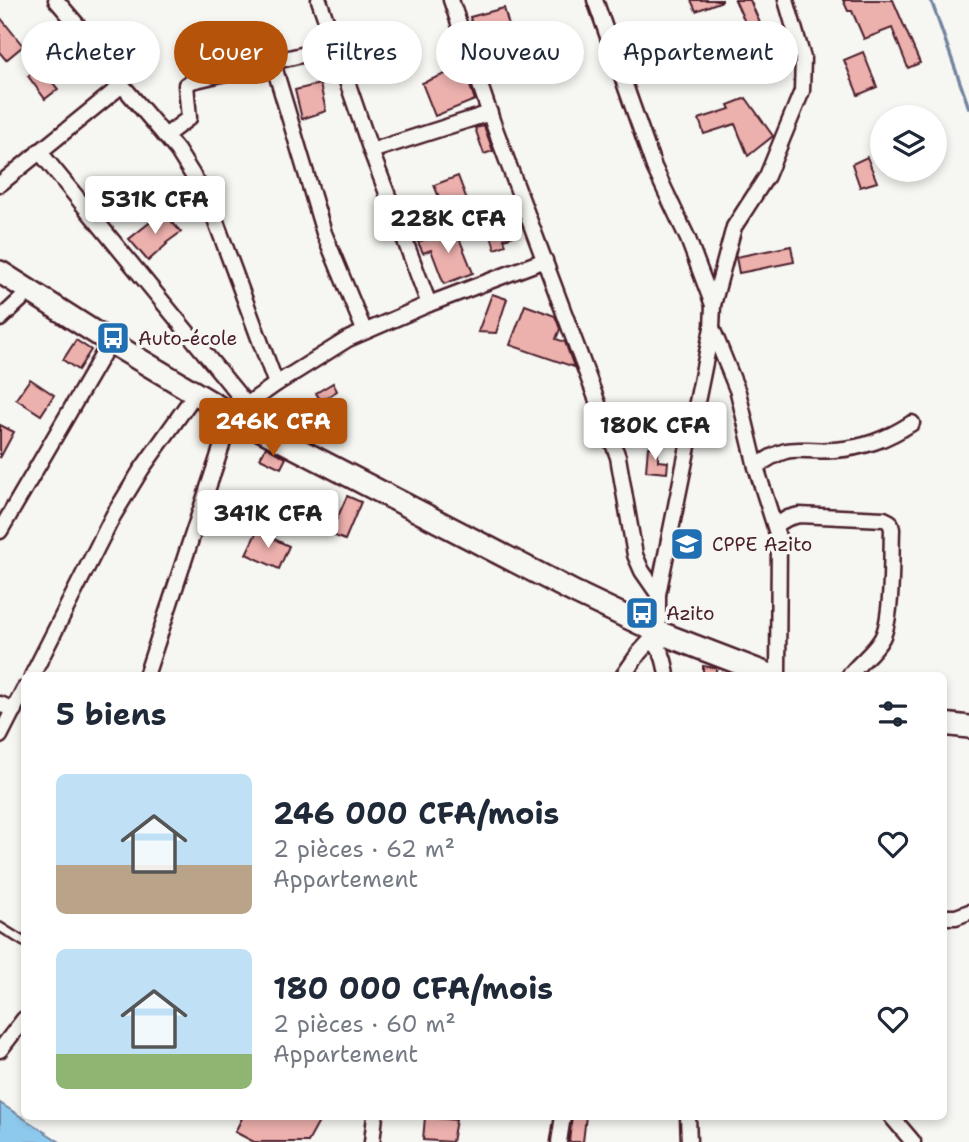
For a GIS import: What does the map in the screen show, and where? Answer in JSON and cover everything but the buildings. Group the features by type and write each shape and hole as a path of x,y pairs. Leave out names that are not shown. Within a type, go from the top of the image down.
{"street":[{"path":"56,0 165,136 197,182 215,219 276,384"},
{"path":"319,0 326,21"},
{"path":"451,0 490,113 618,457 635,555 657,594"},
{"path":"595,0 654,167 688,239 713,305"},
{"path":"666,672 665,660 655,635 657,594 712,328 713,305 734,227 767,176 802,91 803,58 786,0"},
{"path":"165,136 189,118 188,84"},
{"path":"279,84 324,233 364,330"},
{"path":"348,84 429,304"},
{"path":"0,184 122,85"},
{"path":"371,151 490,113"},
{"path":"39,151 239,410"},
{"path":"147,672 239,410 364,330 545,260"},
{"path":"0,272 195,394 239,410 655,635 764,672"},
{"path":"0,319 30,291"},
{"path":"712,328 738,392 756,467 776,524 779,561 776,672"},
{"path":"0,531 110,342"},
{"path":"34,672 113,516 141,470 195,394"},
{"path":"756,467 782,450 838,450 873,444 889,438 912,423"},
{"path":"776,524 799,515 884,519 890,522 892,529 888,619 884,635 876,648 853,672"},
{"path":"626,672 655,635"},
{"path":"0,736 7,707 21,693"},
{"path":"947,724 969,727"},
{"path":"947,917 969,912"},
{"path":"0,1050 21,1023"},
{"path":"372,1142 375,1120"},
{"path":"559,1142 562,1120"},
{"path":"688,1120 689,1142"},
{"path":"894,1120 913,1142"}],"lane":[{"path":"0,927 21,940"}],"water":[{"path":"0,1103 21,1117 21,1120 26,1120 60,1142 0,1142"}],"waterway":[{"path":"931,0 969,108"}],"place":[{"name":"Auto-école","path":"113,338"},
{"name":"CPPE Azito","path":"687,544"},
{"name":"Azito","path":"642,613"}]}
